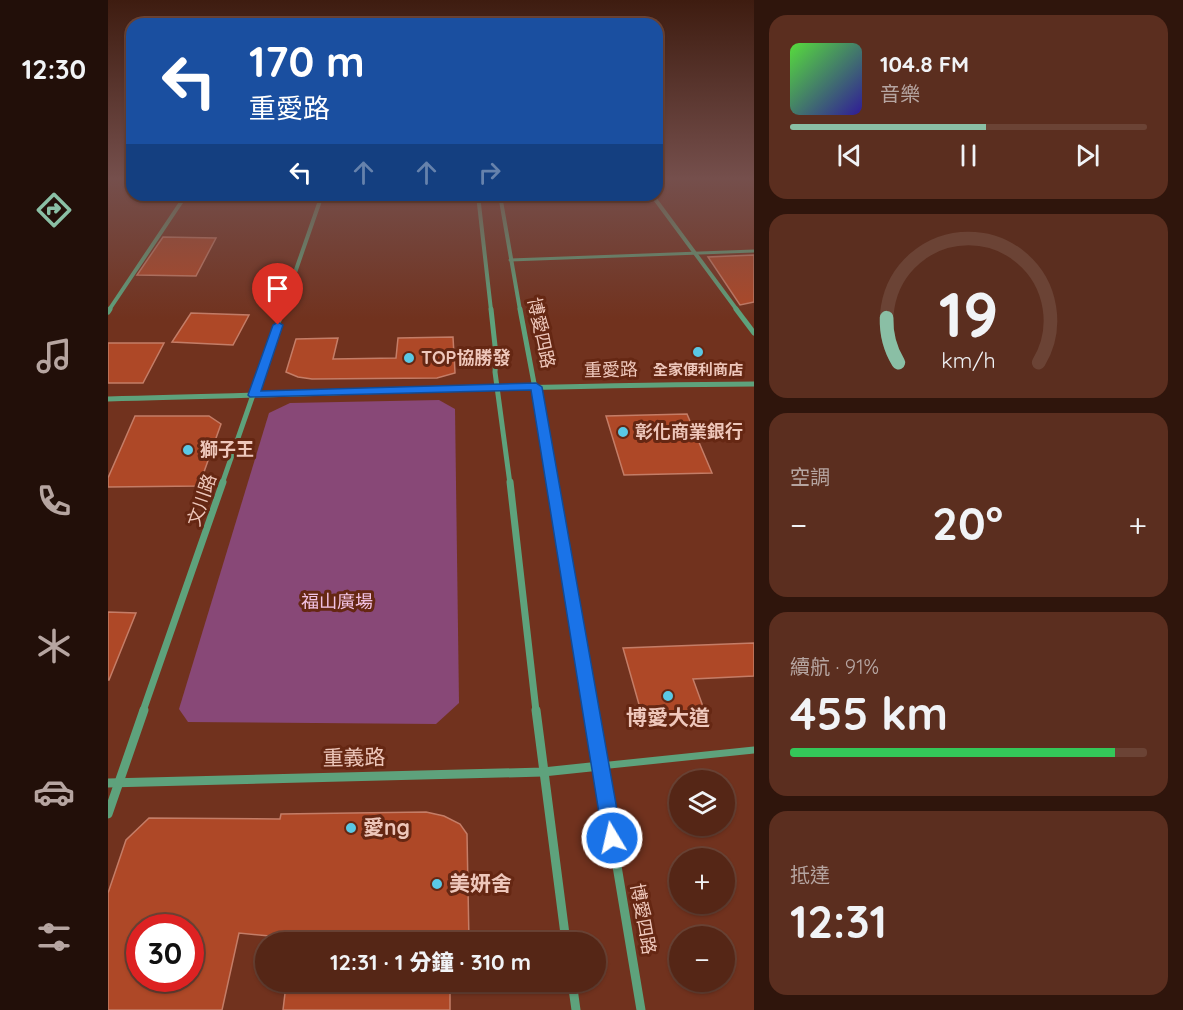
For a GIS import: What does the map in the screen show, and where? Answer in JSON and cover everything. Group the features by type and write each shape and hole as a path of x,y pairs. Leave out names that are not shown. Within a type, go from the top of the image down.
{"street":[{"path":"108,312 166,225"},
{"name":"文川路","path":"108,814 312,225"},
{"path":"481,225 543,772 565,932"},
{"name":"博愛四路","path":"505,225 536,387 641,1010"},
{"path":"674,225 754,333"},
{"name":"重愛路","path":"108,399 536,387 754,384"},
{"name":"重義路","path":"108,783 543,772 600,766"},
{"path":"574,992 576,1010"}],"lane":[{"path":"510,260 754,250"},
{"path":"600,766 754,750"}],"green space":[{"name":"福山廣場","path":"439,400 455,409 459,703 436,724 188,722 179,709 269,413 290,403"}],"building":[{"path":"163,237 216,238 196,276 137,275"},
{"path":"754,255 754,302 740,305 708,257"},
{"path":"191,313 249,315 233,345 172,342"},
{"name":"TOP協勝發","path":"453,337 455,373 437,378 312,379 286,372 296,339 338,338 333,359 396,358 398,338"},
{"path":"108,343 164,343 143,383 108,383"},
{"path":"687,414 712,473 624,475 606,416"},
{"name":"獅子王","path":"135,416 209,416 221,424 199,486 108,487 108,478"},
{"path":"108,612 136,613 109,680 108,680"},
{"name":"博愛大道","path":"754,643 754,676 693,679 705,712 642,715 623,648"},
{"path":"426,812 444,816 460,824 467,834 469,932 239,933 222,1010 108,1010 108,893 126,840 149,818 280,819 281,814"},
{"path":"285,992 450,992 450,1010 283,1010"}],"place":[{"name":"全家便利商店","path":"698,352"},
{"name":"TOP協勝發","path":"409,358"},
{"name":"彰化商業銀行","path":"623,432"},
{"name":"獅子王","path":"188,450"},
{"name":"博愛大道","path":"668,696"},
{"name":"愛ng","path":"351,828"},
{"name":"美妍舍","path":"437,884"}],"route":[{"path":"278,325 254,395 536,387 612,838"}]}
